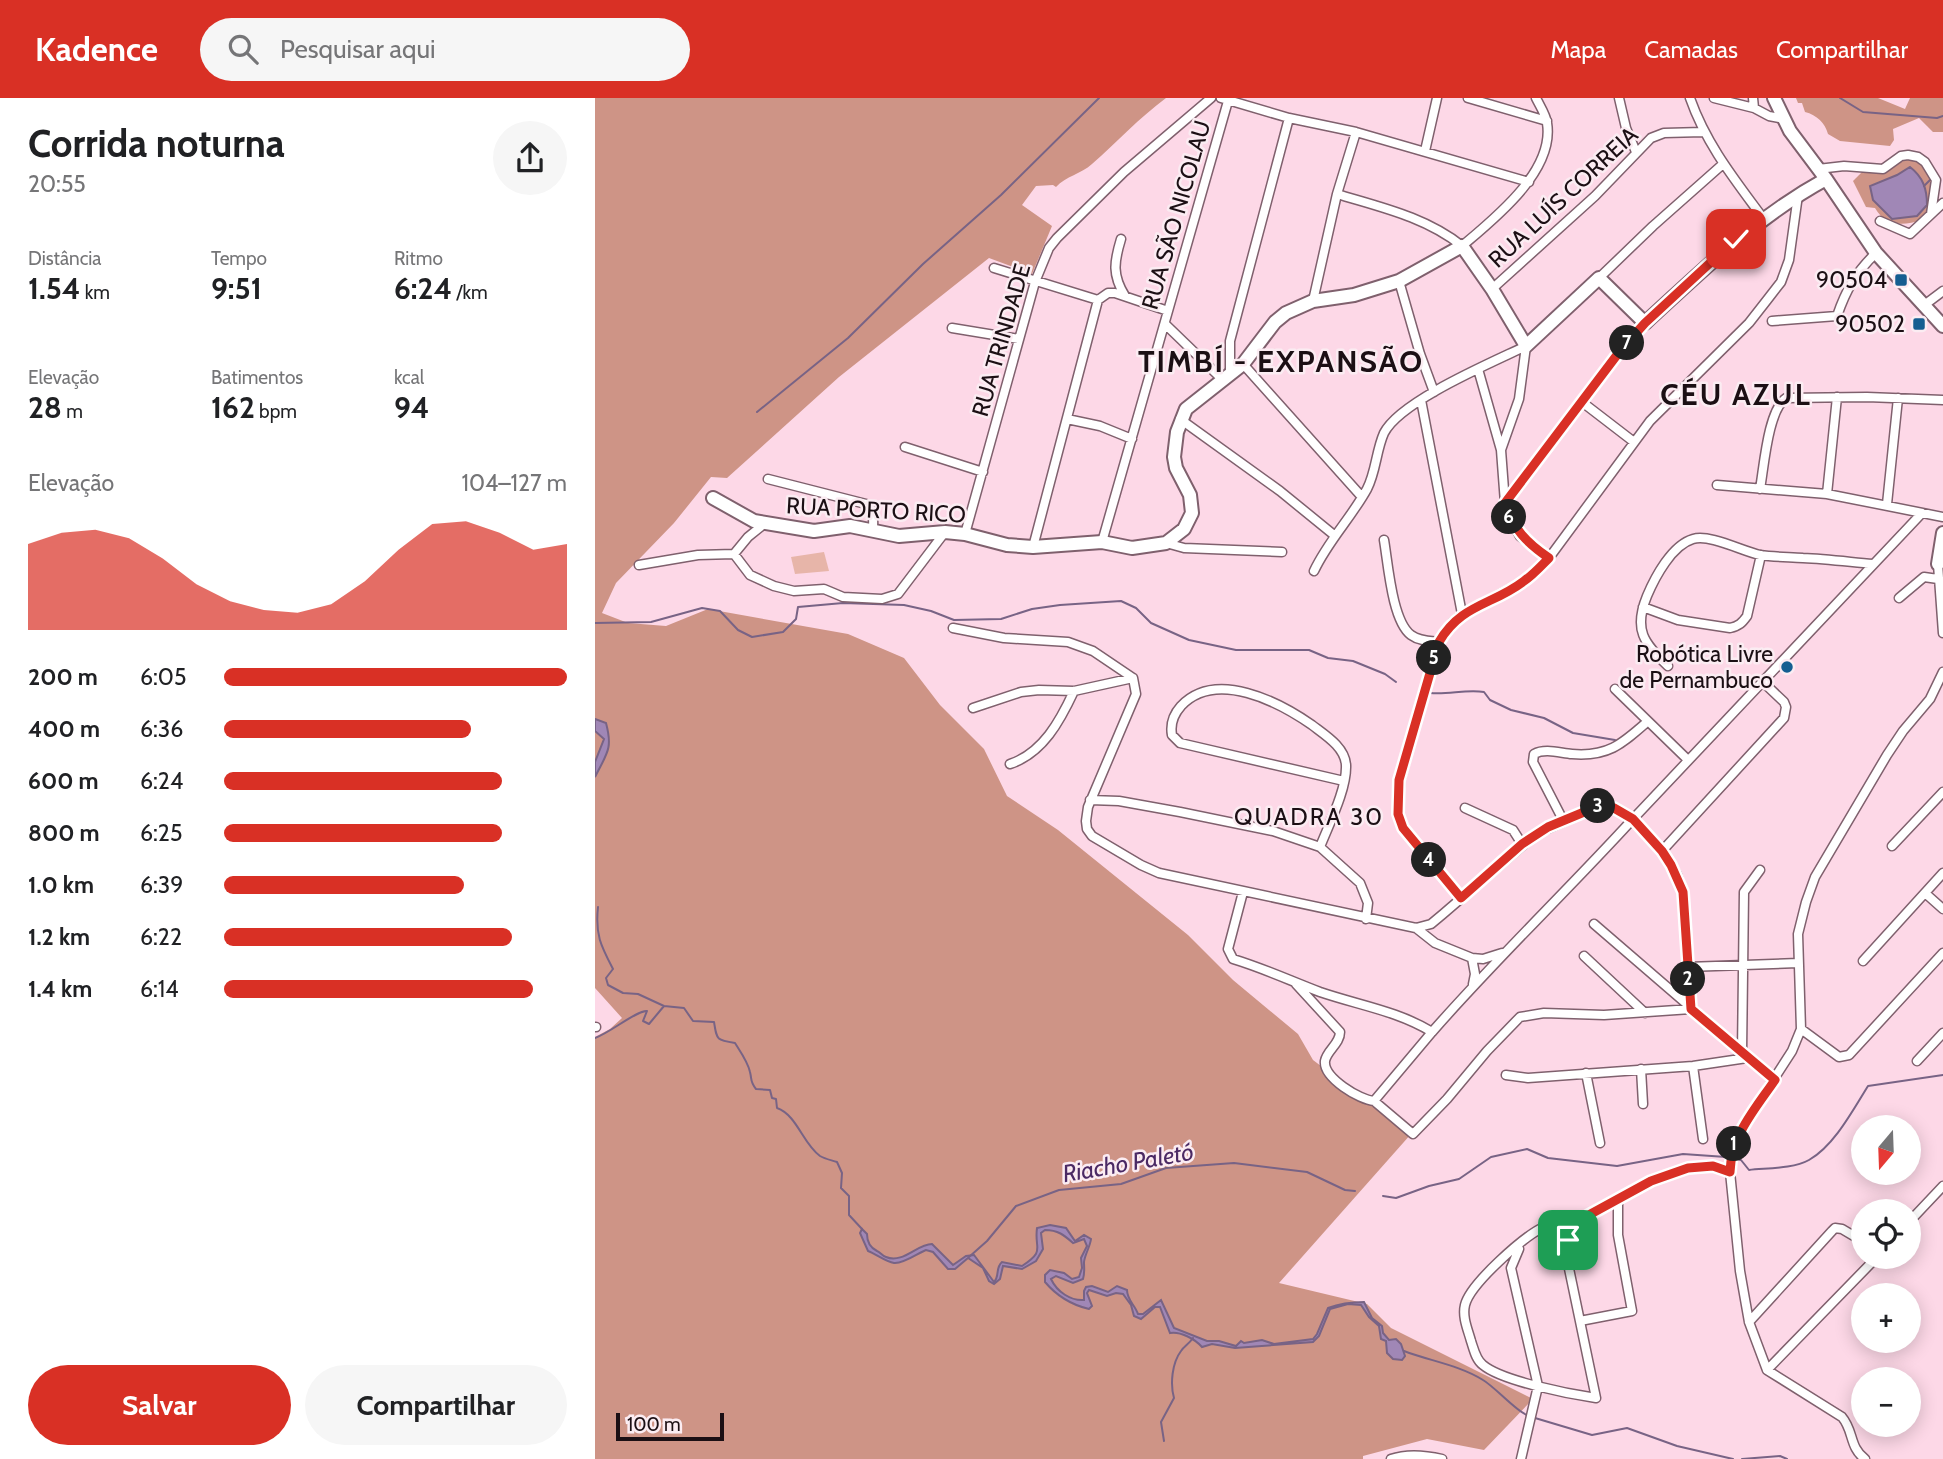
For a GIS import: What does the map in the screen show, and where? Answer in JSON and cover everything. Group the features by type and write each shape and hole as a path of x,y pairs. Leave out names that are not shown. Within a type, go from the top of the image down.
{"street":[{"name":"RUA TRINDADE","path":"965,534 1034,282 1049,248 1124,172 1211,98"},
{"path":"1425,151 1437,98"},
{"path":"1468,98 1547,121"},
{"path":"1166,543 1184,529 1192,513 1190,495 1176,468 1174,457 1180,419 1186,409 1243,364 1275,322 1292,310 1313,301 1354,295 1399,281 1462,246 1529,182 1537,171 1547,135 1547,121 1536,98"},
{"path":"1619,98 1626,128 1636,152"},
{"path":"1690,98 1703,132 1763,218"},
{"path":"1714,98 1754,108 1784,120"},
{"path":"1753,98 1754,108"},
{"path":"1775,98 1784,120 1876,253 1943,326"},
{"path":"1225,99 1289,118 1356,132 1529,182"},
{"name":"RUA SÃO NICOLAU","path":"1102,542 1165,324 1225,99"},
{"path":"1226,377 1230,341 1289,118"},
{"path":"1313,301 1337,194 1356,132"},
{"name":"RUA LUÍS CORREIA","path":"1492,289 1595,196 1651,138 1664,133 1703,132"},
{"path":"1505,503 1620,351 1645,323 1736,239 1798,195 1822,174 1844,166 1883,169 1901,156 1918,157 1926,162 1936,180 1931,214"},
{"path":"1314,571 1334,535 1362,497 1372,477 1385,432 1405,411 1434,392 1526,346 1723,164"},
{"path":"1337,194 1443,231 1462,246 1492,289 1526,346 1519,399 1501,450"},
{"path":"1461,898 1403,828 1398,814 1399,780 1439,642 1462,614 1524,582 1549,558 1634,442 1665,405 1749,323 1781,282 1789,260 1798,195"},
{"path":"1881,221 1910,234 1943,203"},
{"path":"1121,239 1114,272 1125,296"},
{"path":"1772,321 1837,316 1856,273 1876,253"},
{"path":"994,268 1098,300"},
{"path":"1599,278 1645,323"},
{"path":"1399,281 1434,392"},
{"path":"1923,306 1943,292"},
{"path":"1033,547 1098,300 1108,293 1115,293 1168,311"},
{"path":"1165,324 1226,377"},
{"path":"952,328 1019,339"},
{"path":"1243,364 1362,497"},
{"path":"1478,369 1501,450 1505,503 1513,525 1520,536 1549,558"},
{"path":"1827,494 1837,397"},
{"path":"1761,489 1774,414 1780,402 1786,398 1943,400"},
{"path":"1887,504 1898,398"},
{"path":"1421,400 1462,614"},
{"path":"1583,402 1634,442"},
{"path":"1067,419 1100,425 1132,439"},
{"path":"1180,419 1280,491 1334,535"},
{"path":"905,447 983,472"},
{"path":"768,479 843,497 871,507 873,530"},
{"path":"1717,485 1827,494 1943,517"},
{"name":"RUA PORTO RICO","path":"713,498 741,516 764,524 814,531 851,526 899,536 945,532 965,534 1007,545 1033,547 1102,542 1132,548 1166,543 1184,548 1282,552"},
{"path":"1374,1101 1472,986 1922,513"},
{"path":"639,565 698,555 734,554 748,537 764,524"},
{"path":"734,554 750,575 774,586 794,591 824,589 843,597 882,599 898,594 945,532"},
{"path":"1943,533 1938,579 1943,633"},
{"path":"1668,666 1650,649 1640,620 1643,607 1666,564 1681,545 1689,540 1706,539 1761,555 1873,564"},
{"path":"1384,540 1394,596 1403,627 1419,639 1439,642"},
{"path":"1643,607 1678,620 1730,628 1742,623 1747,616 1761,555"},
{"path":"1899,598 1924,577 1938,579"},
{"path":"953,628 1014,639 1068,642 1093,651 1133,678 1136,694 1092,796 1086,813 1087,829 1092,836 1118,852 1159,873 1416,928 1431,924 1536,834 1601,805 1614,808 1632,819 1662,851 1683,892 1691,1009"},
{"path":"1865,1459 1854,1455 1847,1422 1842,1417 1767,1370 1749,1322 1740,1271 1730,1156 1737,1136 1775,1080 1801,1029 1798,934 1815,877 1887,755 1930,699 1943,674"},
{"path":"973,708 1021,692 1074,691 1133,678"},
{"path":"1662,851 1784,718 1784,702 1763,682"},
{"path":"1615,689 1688,760"},
{"path":"1320,847 1344,781 1346,763 1342,751 1332,741 1297,714 1259,696 1215,690 1199,692 1187,699 1171,721 1172,735 1180,743 1344,781"},
{"path":"1010,764 1036,750 1063,713 1074,691"},
{"path":"1563,820 1533,762 1534,754 1543,751 1593,754 1612,750 1647,722"},
{"path":"1892,846 1943,792"},
{"path":"1092,796 1273,831 1320,847 1360,883 1368,903 1366,919"},
{"path":"1465,808 1513,830 1522,844"},
{"path":"1745,1056 1744,892 1760,870"},
{"path":"1863,961 1943,873"},
{"path":"1243,892 1229,944 1230,957 1341,999 1399,1015 1432,1032"},
{"path":"1925,893 1943,909"},
{"path":"1594,924 1775,1080"},
{"path":"1416,928 1435,943 1472,958 1493,957 1504,952"},
{"path":"1801,1029 1839,1057 1849,1055 1943,953"},
{"path":"1584,956 1646,1013"},
{"path":"1472,958 1475,974 1472,986"},
{"path":"1687,967 1798,962"},
{"path":"1294,981 1340,1032 1339,1040 1326,1058 1325,1066 1329,1075 1359,1098 1374,1101 1413,1134 1520,1017 1544,1013 1584,1016 1691,1009"},
{"path":"1917,1061 1943,1033"},
{"path":"1506,1075 1528,1078 1693,1066 1745,1056"},
{"path":"1693,1066 1703,1139"},
{"path":"1641,1069 1643,1104"},
{"path":"1586,1073 1600,1143"},
{"path":"1576,1222 1568,1240 1567,1259 1596,1398 1538,1387 1480,1363 1468,1333 1464,1312 1473,1288 1541,1228 1563,1222 1576,1222 1651,1181 1688,1168 1713,1166 1730,1172"},
{"path":"1921,1209 1943,1186"},
{"path":"1580,1321 1632,1311 1618,1235 1618,1199"},
{"path":"1749,1322 1835,1228 1851,1234"},
{"path":"1521,1459 1538,1387 1511,1268 1515,1255 1525,1241"},
{"path":"1767,1370 1865,1269"},
{"path":"1391,1459 1406,1455 1423,1455 1443,1459"}],"shaded area":[{"path":"595,98 1166,98 1088,167 1056,187 1036,186 1022,205 1052,226 1032,274 989,258 839,377 727,478 711,477 674,523 616,583 602,613 628,623 666,626 708,609 848,634 904,658 940,705 984,749 1007,796 1058,830 1188,935 1233,980 1298,1034 1313,1060 1411,1134 1279,1283 1367,1304 1391,1328 1533,1399 1484,1450 1427,1439 1363,1456 1363,1459 595,1459 595,1037 622,1018 595,988"},
{"path":"1796,98 1878,98 1905,109 1910,98 1943,98 1943,132 1933,132 1919,118 1893,129 1894,140 1890,146 1840,141 1828,134 1817,117 1805,112 1802,103 1798,103"},
{"path":"1906,159 1924,167 1929,174 1932,183 1930,202 1922,220 1908,223 1890,222 1875,208 1866,207 1853,181 1863,171 1884,173"},
{"path":"1910,167 1923,184 1927,205 1917,216 1892,219 1873,200 1870,186"},
{"path":"824,552 829,571 795,574 791,557"},
{"path":"595,719 606,723 609,739 608,751 595,777 595,762 604,739 595,731"},
{"path":"1050,1225 1066,1228 1075,1241 1084,1235 1091,1239 1083,1279 1073,1283 1056,1276 1051,1279 1061,1292 1069,1297 1084,1300 1086,1287 1092,1286 1108,1292 1117,1286 1127,1290 1138,1314 1143,1314 1161,1300 1174,1328 1207,1341 1236,1346 1241,1341 1244,1343 1262,1340 1274,1344 1313,1339 1328,1308 1346,1303 1364,1302 1372,1318 1382,1326 1383,1333 1389,1340 1396,1339 1401,1344 1405,1356 1402,1360 1393,1359 1387,1353 1386,1341 1381,1339 1379,1326 1369,1317 1361,1305 1348,1304 1330,1309 1319,1336 1313,1342 1235,1348 1212,1344 1202,1347 1187,1336 1170,1333 1160,1307 1155,1307 1141,1319 1134,1316 1131,1305 1123,1294 1107,1296 1089,1290 1087,1293 1092,1306 1089,1309 1083,1307 1065,1299 1045,1282 1045,1275 1050,1270 1064,1273 1072,1279 1079,1277 1081,1258 1087,1246 1084,1239 1073,1243 1054,1231 1045,1230 1041,1233 1043,1249 1036,1261 1022,1269 1003,1266 1000,1279 994,1284 989,1281 983,1268 968,1258 955,1269 948,1269 933,1252 926,1250 902,1262 888,1261 868,1251 860,1233 862,1229 873,1248 892,1258 932,1244 953,1265 966,1256 974,1255 994,1282 1002,1262 1022,1266 1037,1253 1037,1228"}],"waterway":[{"path":"757,412 848,338 923,264 1001,195 1099,98"},
{"path":"1840,98 1863,112 1937,118 1943,116"},
{"path":"1924,186 1931,179"},
{"path":"595,623 651,622 702,608 720,611 738,630 752,637 783,632 796,619 798,607 843,603 904,605 954,620 1001,619 1032,609 1121,601 1136,608 1151,623 1189,640 1236,650 1309,650 1328,658 1353,661 1385,674 1396,682"},
{"path":"1430,693 1484,692 1490,700 1511,710 1544,718 1573,733 1615,740"},
{"path":"598,907 600,940 613,969 606,978 608,985 623,993 638,994 664,1006 684,1008 693,1021 714,1022 719,1038 735,1043 748,1064 756,1089 770,1090 772,1098 776,1099 777,1108 790,1117 814,1151 837,1162 842,1173 841,1188 849,1196 849,1215 862,1229"},
{"path":"595,1038 647,1011 643,1021 649,1024 664,1006"},
{"name":"Riacho Paletó","path":"1735,1159 1741,1160 1749,1170 1803,1163 1818,1154 1835,1137 1868,1086 1943,1075"},
{"name":"Riacho Paletó","path":"1383,1196 1396,1198 1459,1179 1491,1157 1527,1149 1548,1158 1617,1166 1683,1154 1726,1157"},
{"name":"Riacho Paletó","path":"969,1257 987,1241 1016,1206 1059,1190 1121,1184 1166,1168 1234,1163 1307,1172 1345,1190 1355,1191"},
{"path":"1164,1441 1161,1422 1174,1398 1174,1367 1181,1351 1193,1338"},
{"path":"1404,1351 1474,1375 1527,1415"},
{"path":"1535,1418 1592,1435 1627,1428 1677,1446 1733,1459"},
{"path":"1742,1459 1780,1456 1787,1459"}],"place":[{"name":"90504","path":"1901,280"},
{"name":"90502","path":"1919,324"},
{"name":"Robótica Livre de Pernambuco","path":"1787,667"}],"district":[{"name":"TIMBÍ - EXPANSÃO","path":"1281,362"},
{"name":"CÉU AZUL","path":"1736,395"},
{"name":"QUADRA 30","path":"1309,817"}],"route":[{"path":"1568,1240 1576,1222 1651,1181 1688,1168 1713,1166 1730,1172 1731,1152 1737,1136 1775,1080 1691,1009 1683,892 1662,851 1633,819 1614,808 1601,805 1548,827 1522,844 1461,898 1403,828 1398,814 1399,780 1444,632 1462,614 1524,582 1549,558 1520,536 1505,503 1620,351 1645,323 1736,239"}]}
